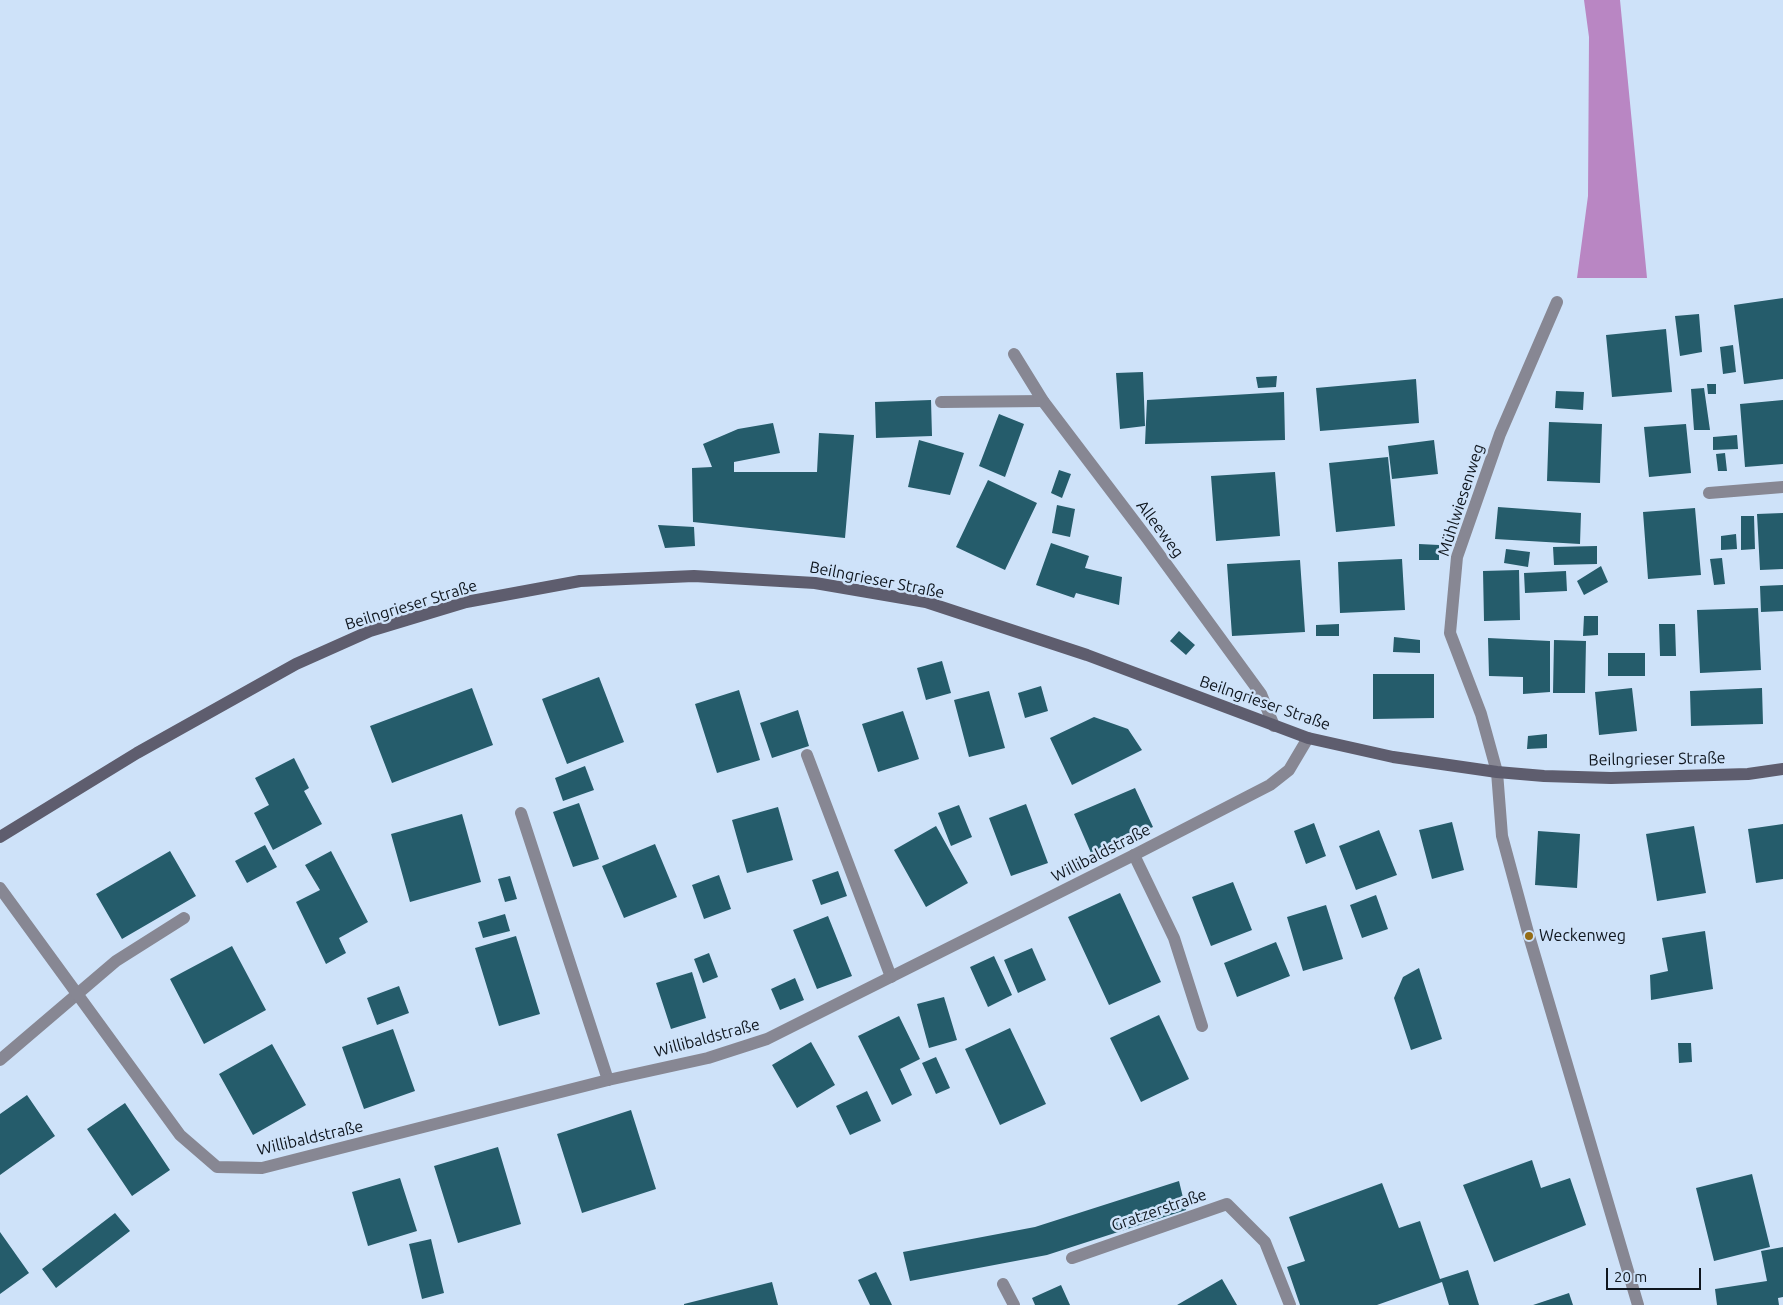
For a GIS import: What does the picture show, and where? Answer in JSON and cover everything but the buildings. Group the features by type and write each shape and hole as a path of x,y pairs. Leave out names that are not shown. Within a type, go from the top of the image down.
{"main road":[{"name":"Beilngrieser Straße","path":"0,837 136,752 296,664 370,632 466,602 580,581 694,576 815,583 926,602 1087,655 1308,738 1393,758 1497,772 1610,778 1748,774 1783,769"}],"street":[{"name":"Mühlwiesenweg","path":"1497,772 1481,714 1450,633 1457,557 1500,434 1557,302"},
{"name":"Alleeweg","path":"1014,354 1043,401 1147,538 1261,694 1274,726"},
{"path":"941,402 1043,401"},
{"path":"1709,493 1783,487"},
{"name":"Willibaldstraße","path":"0,888 180,1134 217,1167 262,1168 608,1080 708,1058 767,1039 1134,855 1270,784 1289,770 1308,738"},
{"path":"807,755 890,977"},
{"path":"1497,772 1502,836 1529,936 1638,1305"},
{"path":"521,813 608,1080"},
{"path":"1134,855 1174,938 1202,1026"},
{"path":"0,1060 116,961 184,918"},
{"name":"Gratzerstraße","path":"1072,1258 1227,1204 1266,1242 1290,1305"},
{"path":"1003,1284 1014,1305"}],"shaded area":[{"path":"1584,0 1620,0 1647,278 1577,278 1588,196 1589,37"}],"place":[{"name":"Weckenweg","path":"1529,936"}]}
